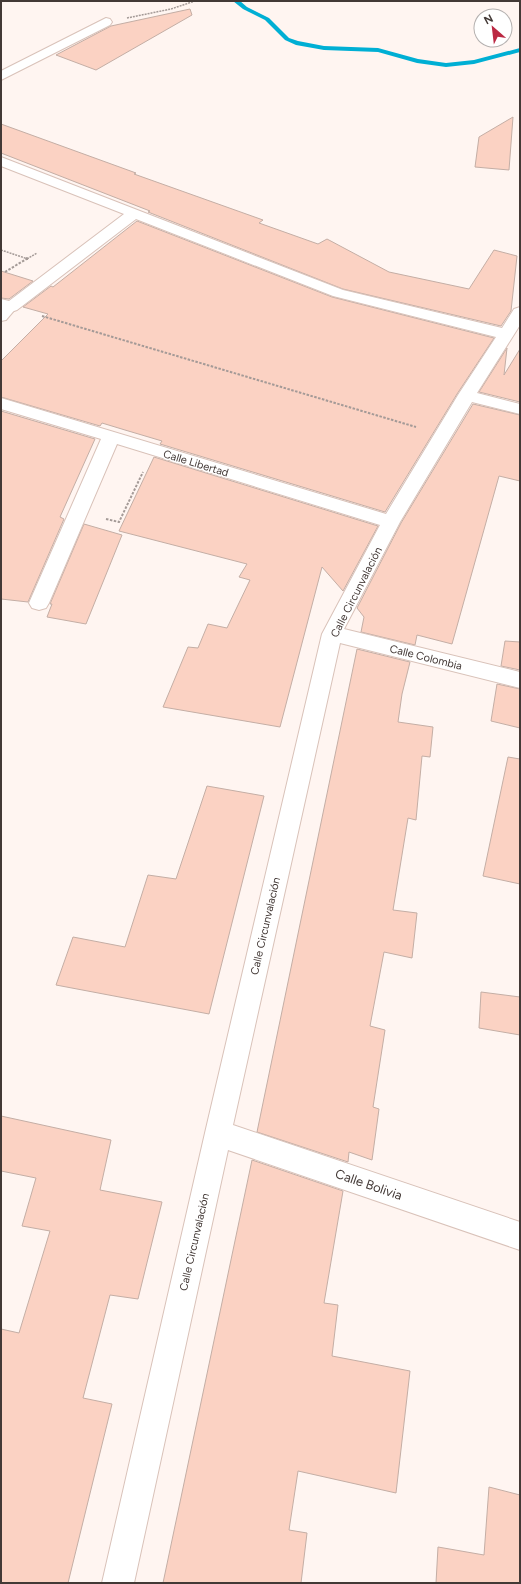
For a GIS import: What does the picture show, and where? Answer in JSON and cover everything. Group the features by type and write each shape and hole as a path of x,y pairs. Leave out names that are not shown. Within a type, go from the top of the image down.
{"street":[{"path":"1,76 106,22"},
{"path":"1,161 338,293 505,334"},
{"path":"4,309 135,213"},
{"name":"Calle Circunvalación","path":"118,1583 218,1133 332,634 392,522 442,435 520,312"},
{"path":"466,396 520,408"},
{"name":"Calle Libertad","path":"1,403 392,522"},
{"path":"39,603 111,437"},
{"name":"Calle Colombia","path":"332,634 520,680"},
{"name":"Calle Bolivia","path":"218,1133 520,1236"}],"path":[{"path":"106,22 171,9 195,1"},
{"path":"1,250 28,259"},
{"path":"4,309 442,435"},
{"path":"78,512 119,522 154,450"}],"building":[{"path":"190,9 192,15 96,70 56,55 111,26"},
{"path":"513,117 509,170 475,167 479,137"},
{"path":"1,124 263,220 259,223 318,244 327,239 389,272 469,289 494,250 517,256 511,311 501,326 343,289 1,153"},
{"path":"137,221 332,297 494,338 457,394 385,512 160,444 162,441 102,423 100,426 1,397 1,361 48,314 23,307 51,286 53,287"},
{"path":"1,271 33,281 9,299 1,298"},
{"path":"507,348 504,375 520,349 520,402 479,392"},
{"path":"473,404 520,415 520,481 499,476 452,644 417,635 415,645 361,632 364,617 357,608 401,523"},
{"path":"1,411 95,439 60,517 64,519 28,602 1,599"},
{"path":"154,457 378,526 343,591 322,567 280,727 163,707 188,647 198,648 208,624 227,628 250,580 239,577 247,564 119,531"},
{"path":"84,524 122,535 86,624 47,617 52,604 50,604"},
{"path":"505,641 520,642 520,670 501,666"},
{"path":"357,649 410,662 402,694 398,722 433,727 430,757 422,756 416,820 408,818 393,910 417,913 412,958 384,952 370,1026 385,1030 373,1107 379,1109 372,1160 349,1152 348,1162 257,1132"},
{"path":"497,684 520,689 520,728 491,721"},
{"path":"508,757 520,759 520,884 483,876"},
{"path":"207,786 264,796 209,1014 56,985 73,937 125,947 148,875 176,879"},
{"path":"481,992 520,997 520,1035 479,1028"},
{"path":"1,1116 111,1140 100,1190 162,1202 138,1299 110,1295 83,1398 112,1404 68,1583 1,1583 1,1329 19,1333 50,1231 22,1226 36,1178 1,1171"},
{"path":"252,1160 343,1191 324,1303 338,1305 332,1356 410,1371 396,1493 298,1471 289,1530 307,1533 301,1583 163,1583"},
{"path":"489,1487 520,1495 520,1583 436,1583 438,1547 484,1555"}],"waterway":[{"path":"236,1 245,8 267,19 287,39 296,43 324,48 378,50 417,61 446,65 474,62 520,50"}]}
